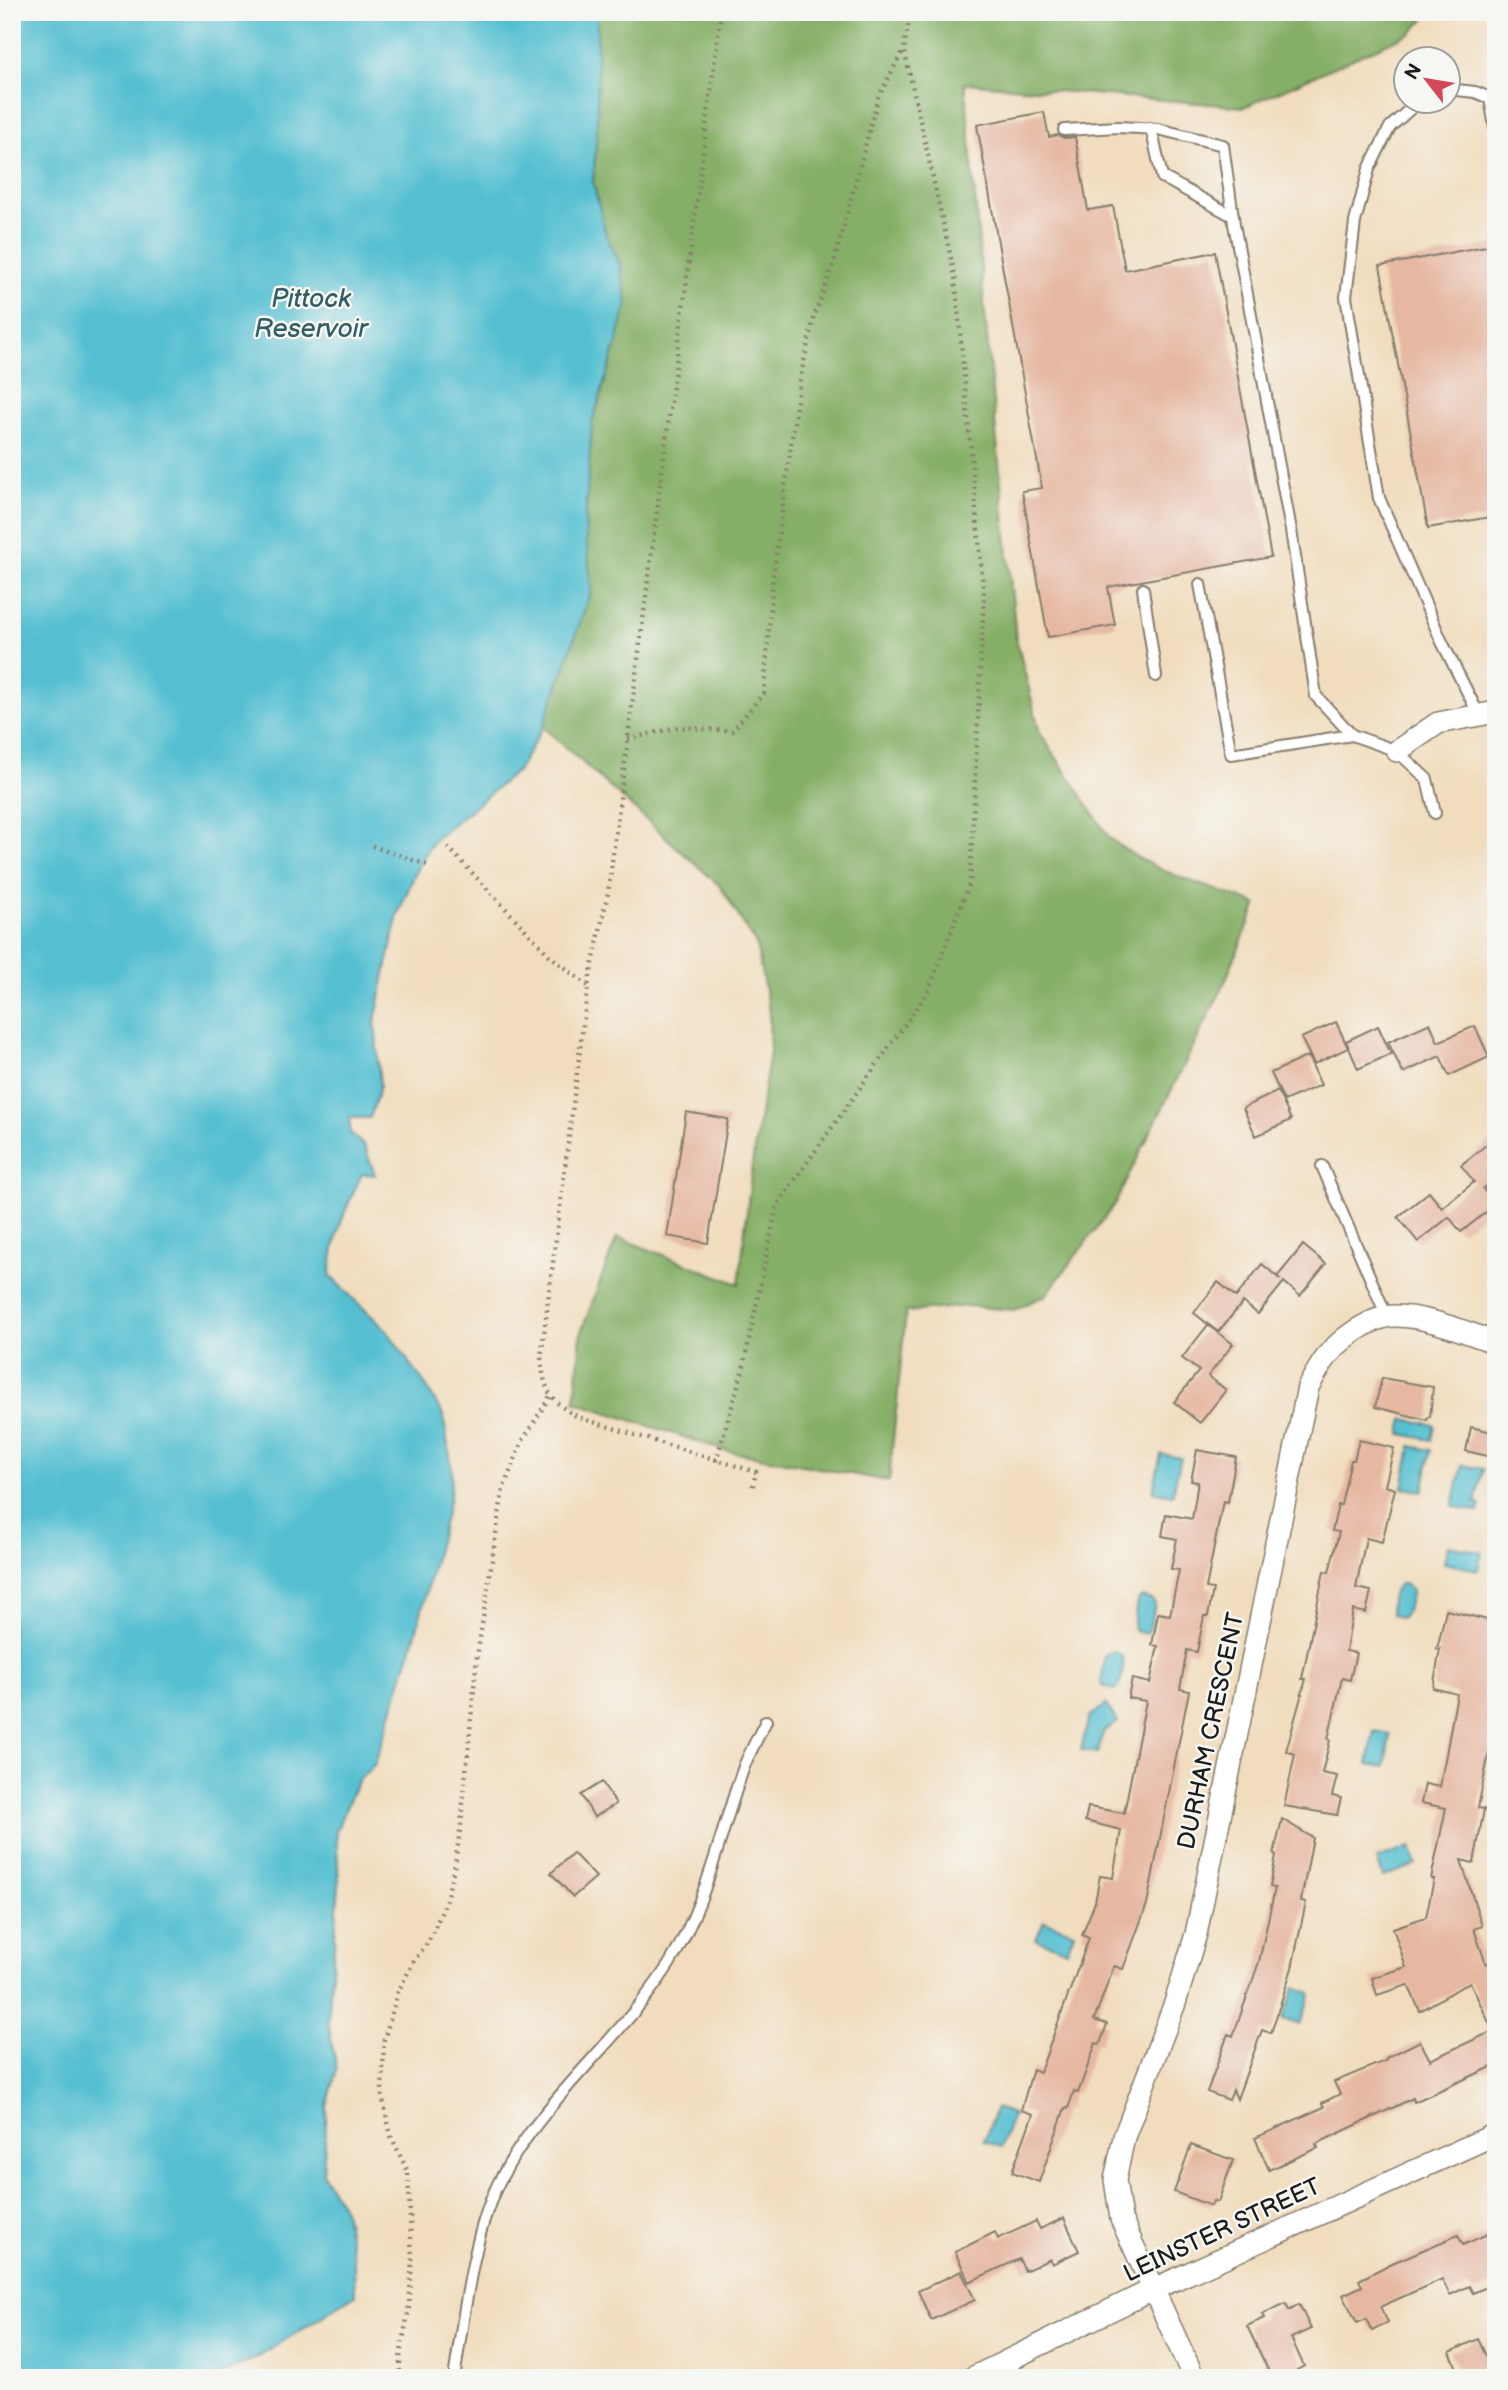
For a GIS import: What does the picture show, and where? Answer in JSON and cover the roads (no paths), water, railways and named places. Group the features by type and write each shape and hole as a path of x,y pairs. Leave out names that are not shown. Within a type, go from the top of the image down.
{"street":[{"path":"1396,751 1438,723 1487,714"},
{"name":"DURHAM CRESCENT","path":"1194,2378 1121,2219 1115,2180 1119,2157 1175,2003 1196,1934 1308,1387 1329,1354 1346,1338 1387,1317 1420,1318 1496,1343"},
{"name":"LEINSTER STREET","path":"972,2378 1154,2290 1496,2134"}],"lane":[{"path":"1462,91 1490,98 1496,132"},
{"path":"1402,116 1390,127 1369,169 1354,222 1346,297 1379,498 1442,642 1487,714"},
{"path":"1064,130 1083,127 1151,128 1223,145 1233,216 1291,530 1316,696 1352,735 1396,751 1427,779 1435,813"},
{"path":"1151,128 1161,177 1233,216"},
{"path":"1200,584 1231,754 1352,735"},
{"path":"1143,589 1156,676"},
{"path":"1322,1166 1387,1317"},
{"path":"454,2378 474,2262 490,2203 500,2179 543,2115 609,2043 668,1966 703,1894 746,1762 766,1721"}],"water":[{"name":"Pittock Reservoir","path":"12,12 597,12 597,133 593,182 606,235 620,265 627,302 592,423 585,522 591,591 543,727 518,770 434,840 419,864 398,914 375,1021 380,1086 370,1118 350,1118 350,1133 364,1146 375,1175 362,1174 350,1200 337,1235 330,1276 388,1332 428,1389 443,1415 452,1469 450,1497 415,1637 375,1764 357,1782 336,1831 339,1884 328,2022 337,2070 327,2106 323,2174 344,2210 354,2264 355,2295 260,2356 214,2378 12,2378"},
{"path":"1404,1419 1435,1425 1432,1440 1401,1434"},
{"path":"1411,1446 1431,1450 1423,1491 1403,1488"},
{"path":"1161,1454 1181,1458 1172,1495 1153,1491"},
{"path":"1462,1465 1483,1469 1475,1503 1480,1505 1478,1512 1453,1506"},
{"path":"1448,1545 1482,1552 1478,1570 1444,1563"},
{"path":"1400,1584 1405,1584 1412,1590 1407,1611 1401,1618 1392,1614 1390,1606 1393,1594"},
{"path":"1142,1597 1155,1604 1149,1631 1144,1633 1136,1632 1133,1627 1137,1601"},
{"path":"1114,1651 1123,1657 1123,1665 1118,1688 1113,1690 1102,1686 1101,1682 1105,1656"},
{"path":"1106,1705 1118,1722 1103,1732 1098,1753 1081,1750 1089,1717"},
{"path":"1374,1731 1390,1734 1385,1767 1368,1764"},
{"path":"1410,1847 1416,1865 1383,1877 1377,1859"},
{"path":"1044,1921 1074,1932 1067,1951 1036,1939"},
{"path":"1295,1987 1311,1993 1300,2025 1283,2019"},
{"path":"996,2108 1013,2114 1001,2147 984,2141"}]}
